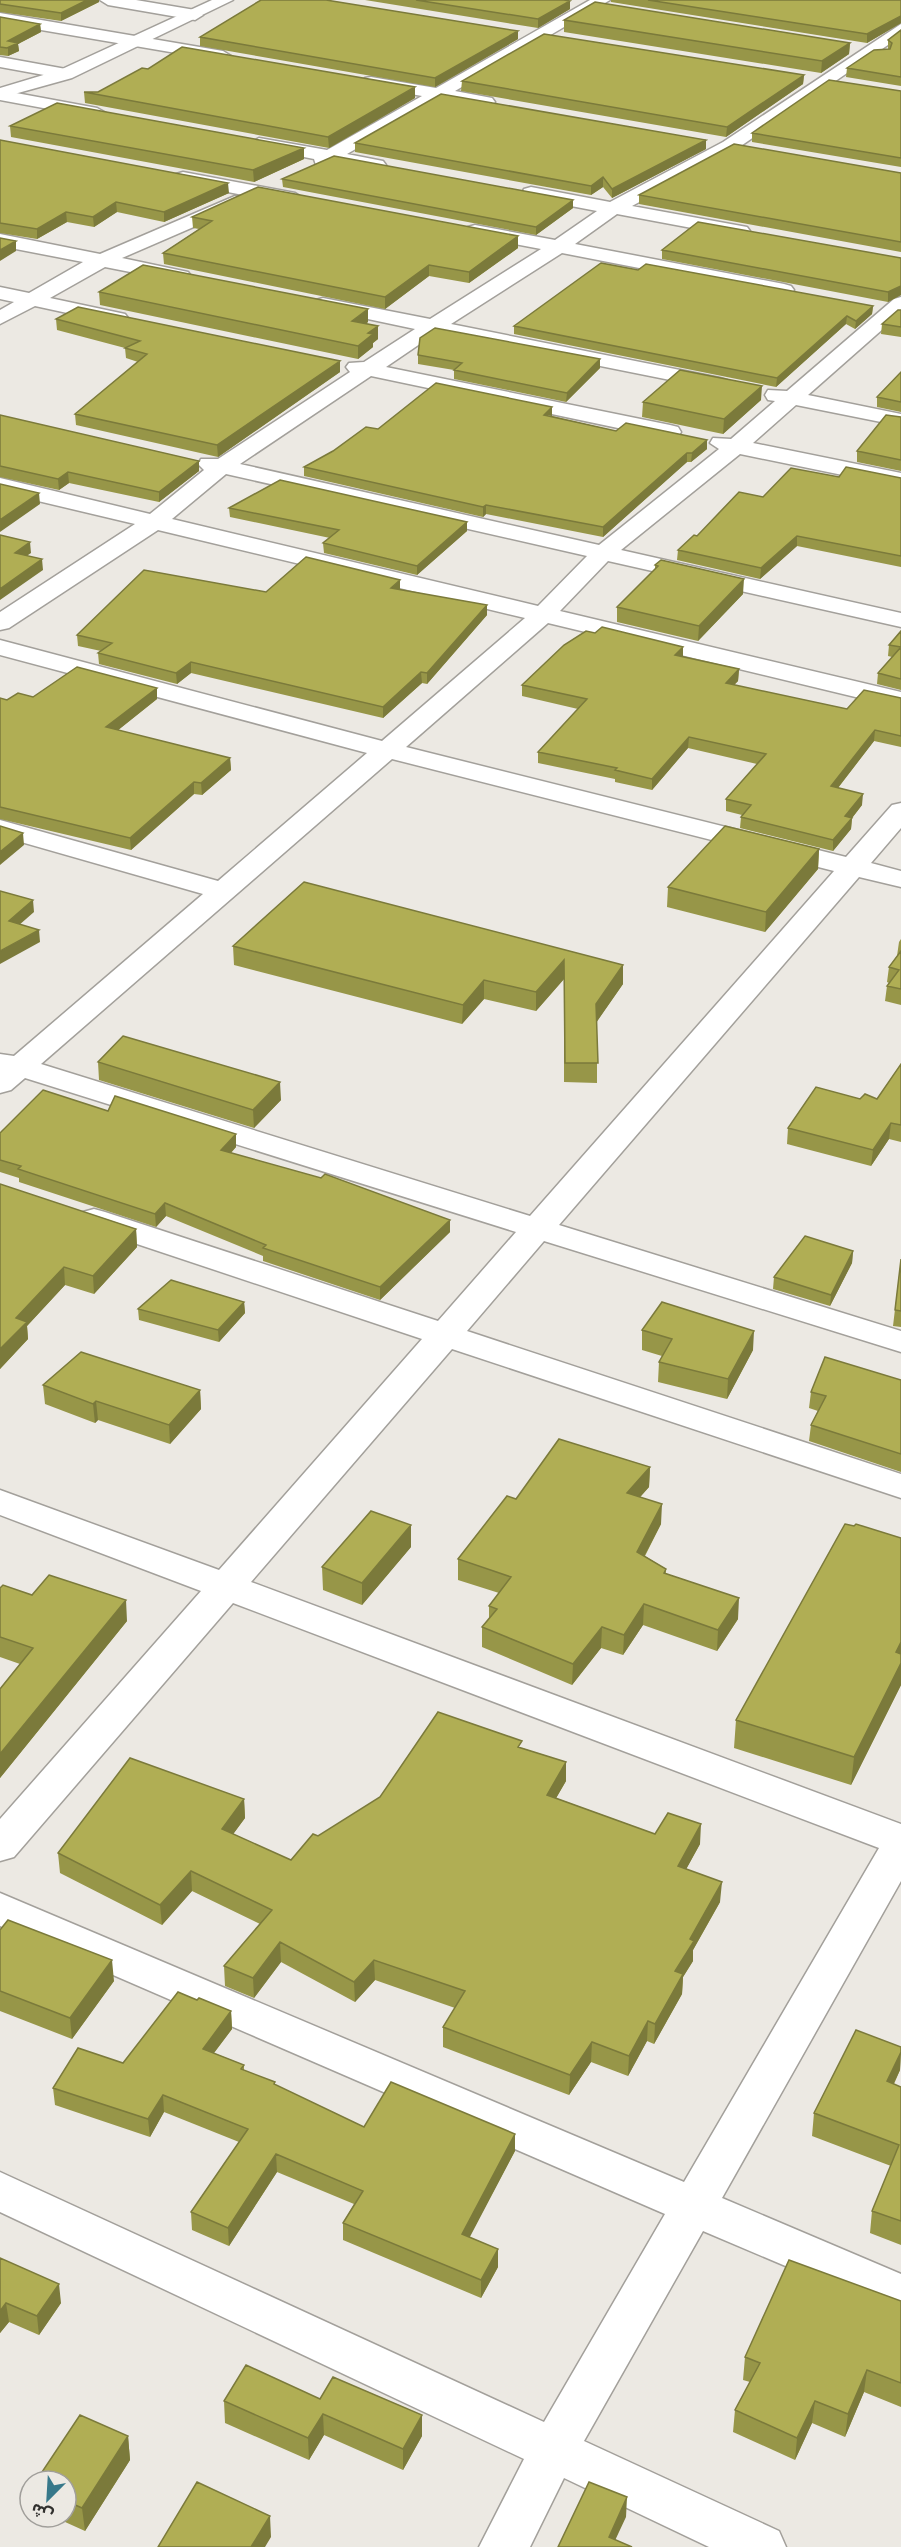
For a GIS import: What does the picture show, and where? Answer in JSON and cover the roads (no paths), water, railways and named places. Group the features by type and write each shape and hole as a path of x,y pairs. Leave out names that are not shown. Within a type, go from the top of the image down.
{"street":[{"path":"108,0 195,15"},
{"path":"0,94 66,74 140,42 225,0"},
{"path":"563,2 603,5"},
{"path":"0,318 102,260 331,156 541,36 603,5"},
{"path":"0,18 243,60"},
{"path":"0,623 156,521 221,467 433,326 560,246 613,208 729,146 901,29"},
{"path":"518,32 563,40"},
{"path":"848,46 891,53"},
{"path":"0,62 66,74"},
{"path":"804,77 848,84"},
{"path":"358,80 508,106"},
{"path":"0,94 114,116"},
{"path":"240,140 390,167"},
{"path":"706,142 752,150"},
{"path":"163,174 315,203"},
{"path":"519,191 763,235"},
{"path":"455,228 800,293"},
{"path":"0,240 204,281"},
{"path":"0,293 137,322"},
{"path":"307,301 901,420"},
{"path":"6,1071 223,891 544,614 603,553 736,446 891,308"},
{"path":"335,363 901,480"},
{"path":"186,459 901,620"},
{"path":"0,485 901,700"},
{"path":"0,647 386,750 901,879"},
{"path":"0,1846 536,1227 854,868 901,811"},
{"path":"0,828 223,891"},
{"path":"6,1071 536,1227 901,1341"},
{"path":"68,1211 901,1486"},
{"path":"0,1502 901,1840"},
{"path":"504,2547 553,2451 901,1845"},
{"path":"0,1909 692,2208 901,2295"},
{"path":"0,2191 761,2547"}]}
